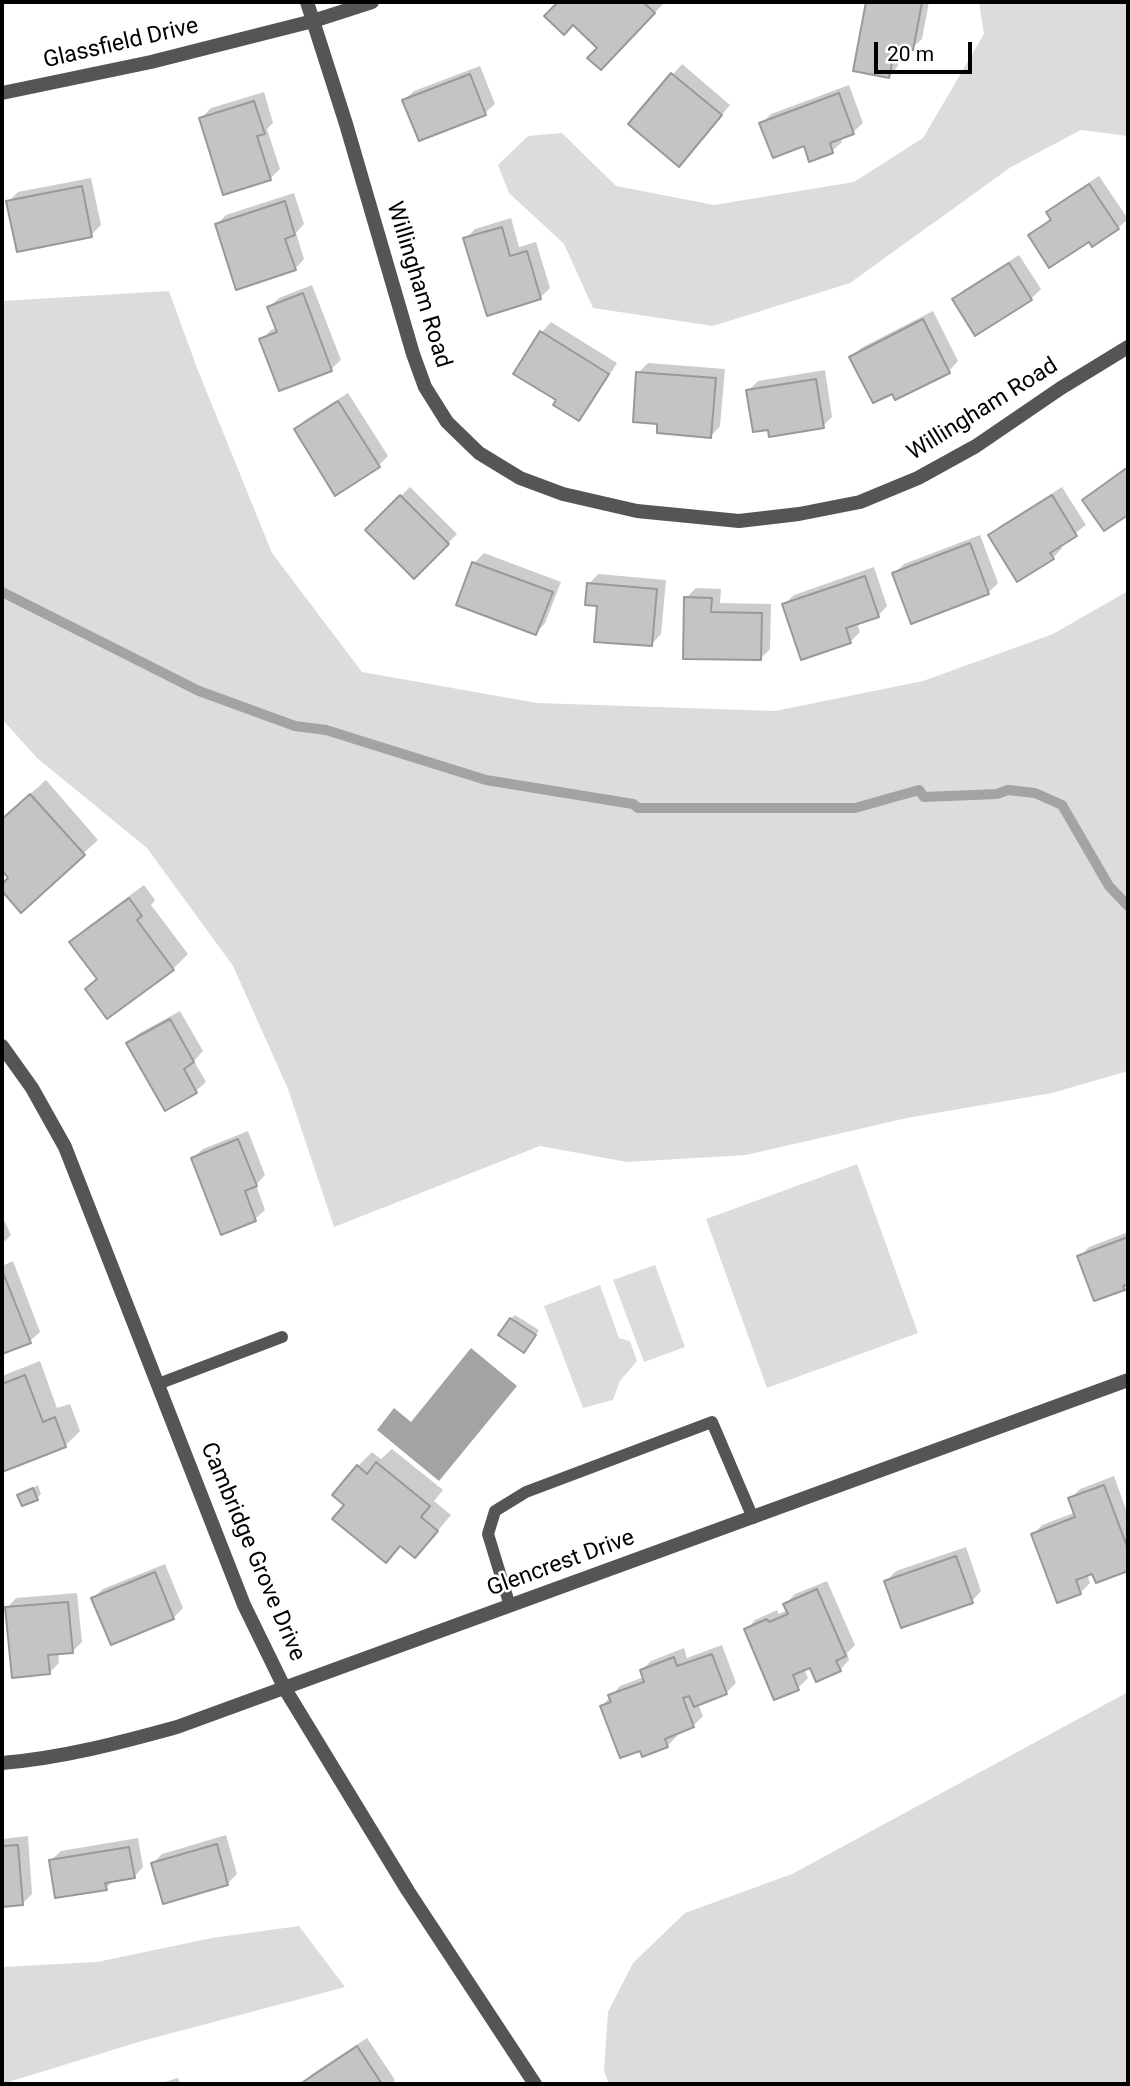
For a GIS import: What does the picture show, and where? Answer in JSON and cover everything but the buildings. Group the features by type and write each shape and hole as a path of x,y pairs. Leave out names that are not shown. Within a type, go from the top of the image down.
{"street":[{"name":"Willingham Road","path":"307,2 425,387 447,422 479,453 520,478 563,494 637,511 739,521 799,514 860,502 919,478 976,446 1061,388 1128,347"},
{"name":"Glassfield Drive","path":"2,93 152,62 313,22 372,2"},
{"name":"Cambridge Grove Drive","path":"2,1046 32,1088 65,1147 244,1605 285,1689 408,1891 535,2084"},
{"name":"Glencrest Drive","path":"2,1763 43,1760 102,1748 177,1727 1128,1380"}],"lane":[{"path":"158,1384 282,1337"},
{"path":"510,1606 488,1534 495,1511 526,1492 712,1422 753,1518"}],"shaded area":[{"path":"979,2 1127,2 1128,136 1081,130 1011,167 850,283 713,326 593,308 564,244 509,193 498,165 528,136 562,133 616,186 714,205 854,182 923,138 984,34"},
{"path":"169,291 197,368 272,553 362,672 537,703 775,711 923,681 1053,634 1128,591 1128,1071 1052,1093 907,1118 746,1155 627,1162 540,1146 334,1227 288,1089 233,966 147,848 37,758 2,719 2,301"},
{"path":"857,1164 918,1333 767,1388 706,1219"},
{"path":"655,1265 685,1347 644,1362 613,1280"},
{"path":"600,1285 619,1338 630,1341 637,1361 620,1381 613,1400 583,1408 544,1306"},
{"path":"471,1348 517,1386 439,1481 377,1430 394,1408 411,1422"},
{"path":"1128,1692 1128,2084 609,2084 604,2071 608,2012 633,1963 685,1913 792,1874"},
{"path":"299,1926 345,1987 142,2041 2,2084 2,1967 97,1962 212,1938"}],"waterway":[{"path":"2,592 199,691 295,726 326,730 486,780 633,804 638,808 855,808 919,790 924,797 997,794 1008,790 1035,793 1062,805 1109,886 1128,906"}]}
